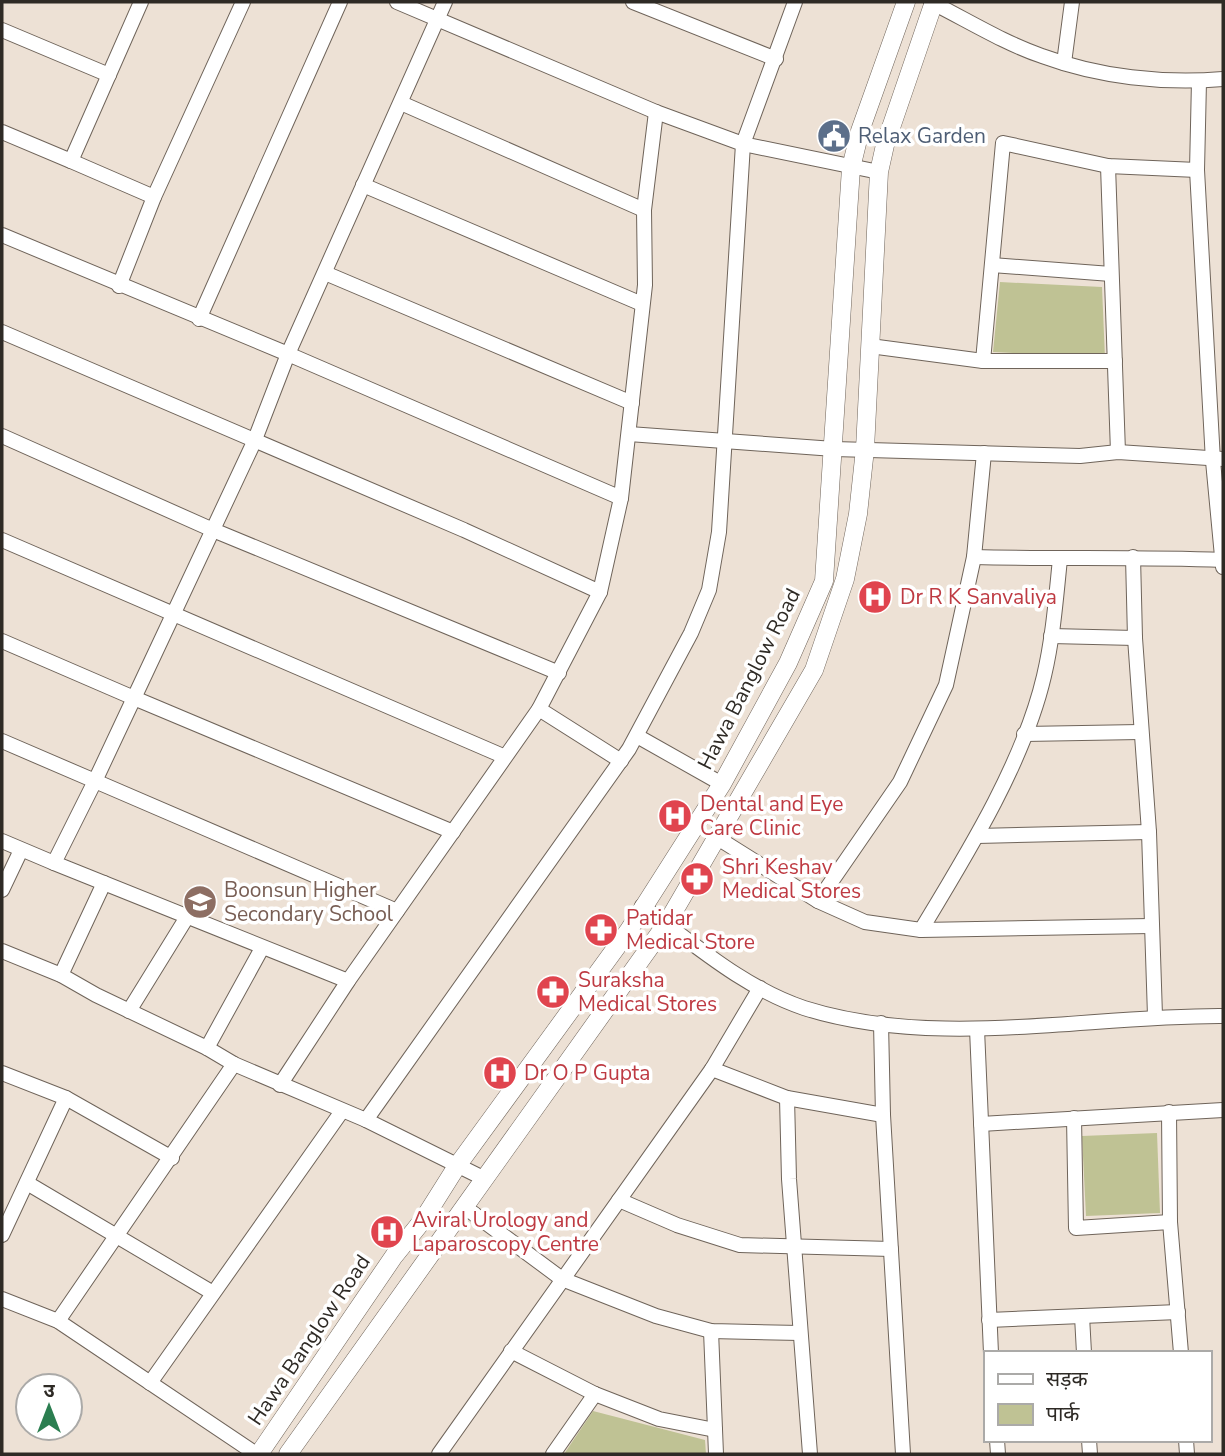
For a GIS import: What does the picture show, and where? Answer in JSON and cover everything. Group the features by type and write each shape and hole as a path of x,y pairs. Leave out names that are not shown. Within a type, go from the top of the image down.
{"street":[{"path":"71,161 141,2"},
{"path":"120,286 155,197 243,2"},
{"path":"199,319 340,2"},
{"path":"397,2 656,112 743,144 879,172"},
{"path":"54,863 254,442 288,354 444,2"},
{"path":"633,2 776,59"},
{"path":"366,1120 621,761 637,736 709,590 719,532 743,144 795,2"},
{"name":"Hawa Banglow Road","path":"257,1454 394,1256 423,1220 457,1166 629,930 722,784 788,663 824,581 834,449 835,373 851,168 864,119 906,2"},
{"path":"288,1454 667,923 814,670 845,579 858,514 865,449 879,172 885,145 933,2 1041,56 1064,63 1117,76 1199,81 1223,79"},
{"path":"1064,63 1072,2"},
{"path":"2,30 109,75"},
{"path":"1199,81 1197,170 1207,358 1218,460 1223,567"},
{"path":"401,103 644,210"},
{"path":"280,1085 348,981 503,756 539,709 600,592 621,498 629,434 642,304 644,210 656,112"},
{"path":"2,132 155,197"},
{"path":"983,361 1003,143 1108,166 1197,170"},
{"path":"1108,166 1118,452"},
{"path":"363,185 642,304"},
{"path":"2,235 288,354 621,498"},
{"path":"992,265 1111,274"},
{"path":"325,273 632,403"},
{"path":"2,332 464,530 600,592"},
{"path":"870,346 983,361 1115,361"},
{"path":"1207,358 1223,357"},
{"path":"629,434 834,449 1080,456 1118,452 1218,460"},
{"path":"2,436 213,530 559,673"},
{"path":"818,901 900,782 946,685 974,556 984,453"},
{"path":"2,540 503,756"},
{"path":"974,556 1060,559 1133,556 1223,561"},
{"path":"1133,556 1140,732 1149,832 1155,1016"},
{"path":"921,930 977,836 1024,734 1044,678 1060,559"},
{"path":"1051,636 1135,638"},
{"path":"2,641 453,832"},
{"path":"539,709 621,761"},
{"path":"1024,734 1140,732"},
{"path":"637,736 722,784"},
{"path":"2,741 397,911"},
{"path":"977,836 1149,832"},
{"path":"716,837 818,901 865,922 921,930 1151,926"},
{"path":"2,841 348,981"},
{"path":"2,890 21,850"},
{"path":"61,975 104,883"},
{"path":"642,906 760,988 804,1008 881,1023 977,1029 1155,1016 1223,1016"},
{"path":"129,1011 187,917"},
{"path":"207,1048 262,947"},
{"path":"2,951 61,975 207,1048 234,1065 366,1120 485,1179"},
{"path":"439,1454 712,1069 760,988"},
{"path":"881,1023 883,1115 903,1454"},
{"path":"977,1029 991,1351"},
{"path":"58,1321 234,1065"},
{"path":"712,1069 787,1098 883,1115"},
{"path":"2,1073 66,1098 172,1158"},
{"path":"2,1235 66,1098"},
{"path":"787,1098 789,1179 810,1454"},
{"path":"981,1124 1223,1110"},
{"path":"150,1383 342,1111"},
{"path":"1169,1112 1170,1222 1181,1351"},
{"path":"1074,1118 1076,1228 1170,1222"},
{"path":"27,1183 213,1293"},
{"path":"619,1200 677,1225 740,1245 891,1250"},
{"path":"466,1208 562,1279 656,1316 711,1331 800,1334"},
{"path":"2,1299 58,1321 257,1454"},
{"path":"989,1320 1178,1312"},
{"path":"1082,1316 1084,1351"},
{"path":"711,1331 716,1454"},
{"path":"511,1351 595,1394 660,1419 715,1430"},
{"path":"553,1454 595,1394"}],"green space":[{"path":"1000,282 1102,287 1105,358 993,352"},
{"path":"1157,1133 1160,1213 1086,1216 1082,1136"},
{"path":"593,1411 705,1440 706,1454 564,1454"}],"place":[{"name":"Relax Garden","path":"834,136"},
{"name":"Dr R K Sanvaliya","path":"875,597"},
{"name":"Dental and Eye Care Clinic","path":"675,816"},
{"name":"Shri Keshav Medical Stores","path":"697,879"},
{"name":"Boonsun Higher Secondary School","path":"200,902"},
{"name":"Patidar Medical Store","path":"601,930"},
{"name":"Suraksha Medical Stores","path":"553,992"},
{"name":"Dr O P Gupta","path":"500,1073"},
{"name":"Aviral Urology and Laparoscopy Centre","path":"387,1232"}]}
